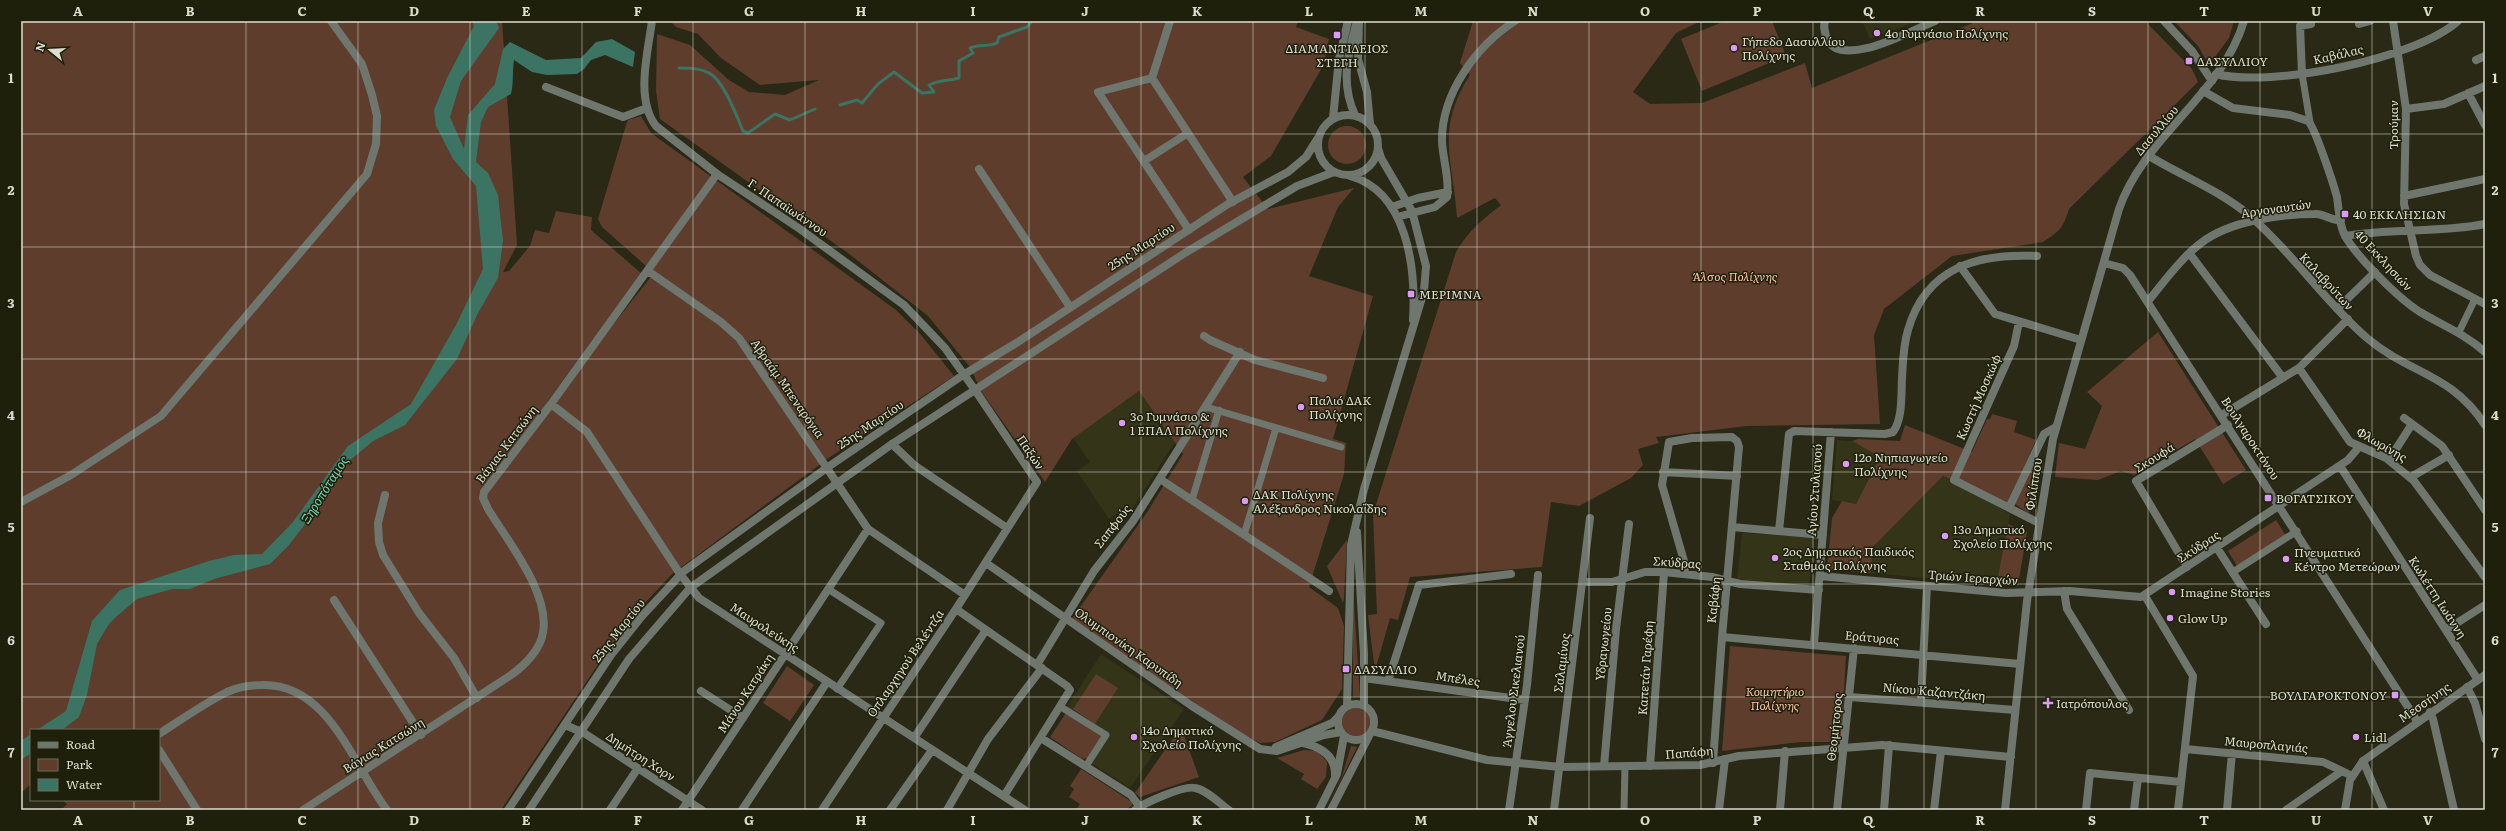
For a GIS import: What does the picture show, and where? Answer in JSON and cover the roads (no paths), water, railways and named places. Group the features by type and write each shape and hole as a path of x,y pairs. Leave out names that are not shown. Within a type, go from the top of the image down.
{"street":[{"path":"21,502 71,475 162,416 367,174 376,144 377,116 362,64 331,21"},
{"name":"Γ. Παπαϊωάννου","path":"652,21 646,72 647,108 652,121 660,130 717,174 800,229 896,297 927,327 953,359 975,390"},
{"path":"1152,78 1170,21"},
{"path":"1333,118 1339,59 1348,21"},
{"path":"1355,115 1348,97 1346,78 1358,21"},
{"path":"1349,176 1358,174 1368,167 1376,157 1378,148 1378,140 1370,124 1367,93 1358,59 1358,21"},
{"path":"1397,217 1412,211 1440,205 1447,197 1448,192 1442,135 1449,100 1463,75 1478,54 1497,35 1515,21"},
{"path":"1824,21 1828,41 1835,48 1845,52 1873,46 1935,21"},
{"path":"2164,21 2192,51 2214,78"},
{"name":"Δασυλλίου","path":"2104,263 2125,193 2149,156 2214,78 2244,21"},
{"name":"Καβάλας","path":"2359,24 2370,21"},
{"name":"Τρούμαν","path":"2393,21 2406,109 2404,196 2409,230 2416,256 2422,268 2444,284 2485,304"},
{"name":"Καβάλας","path":"2214,78 2256,79 2302,74 2351,64 2398,50 2438,35 2458,21"},
{"path":"2310,122 2302,74 2300,26 2311,24"},
{"path":"2476,60 2485,56"},
{"path":"1152,78 1233,202"},
{"path":"1152,78 1098,92 1189,230"},
{"path":"546,86 623,116 647,108"},
{"path":"2406,109 2442,104 2485,86"},
{"path":"2203,92 2236,109 2297,117 2310,122"},
{"path":"2468,93 2485,125"},
{"path":"1370,124 1355,115 1348,114 1333,118 1326,123 1318,138 1320,158 1325,166 1334,172 1349,176 1374,187 1392,207 1397,217 1412,268 1414,300 1411,336"},
{"name":"40 Εκκλησιών","path":"2310,122 2333,183 2345,236 2375,272 2416,309 2460,332 2485,352"},
{"path":"1144,162 1188,133"},
{"name":"25ης Μαρτίου","path":"508,810 631,629 680,574 828,467 963,375 1233,202 1298,165 1306,157 1318,138"},
{"path":"1260,749 1280,746 1329,724 1338,717 1347,706 1351,545 1364,490 1424,291 1426,266 1412,211 1408,202 1384,165 1378,148"},
{"name":"Καλαβρύτων","path":"2149,156 2226,199 2255,220 2337,309 2374,344 2454,390 2470,404 2485,425"},
{"path":"979,169 1070,307"},
{"path":"528,810 629,659 674,604 690,588 892,444 1185,253 1297,186 1334,172"},
{"name":"Βάγιας Κατσώνη","path":"303,810 421,735 520,668 538,645 544,632 542,607 532,580 483,498 488,486 551,404 717,174"},
{"path":"2404,196 2485,180"},
{"path":"1392,207 1448,192"},
{"name":"Αργοναυτών","path":"2148,301 2190,254 2210,237 2236,226 2255,220 2314,214 2331,220 2341,220"},
{"path":"2345,236 2372,231 2454,230 2485,224"},
{"path":"2190,254 2284,378"},
{"path":"1780,531 1789,434 1794,431 1884,434 1893,432 1898,420 1906,340 1913,316 1934,284 1944,275 1960,266 1993,256 2037,256"},
{"name":"Βουλγαροκτόνου","path":"2104,263 2128,272 2148,301 2297,531 2417,721"},
{"name":"Φιλίππου","path":"2005,810 2028,593 2056,427 2104,263"},
{"path":"1960,266 1994,313 2081,340"},
{"name":"Αβραάμ Μπεναρόγια","path":"648,271 721,322 739,338 828,467 868,529 965,594"},
{"path":"2337,309 2375,272"},
{"path":"2460,332 2475,299"},
{"path":"2222,415 2299,368 2348,319"},
{"name":"Κωστή Μοσκώφ","path":"2009,508 1954,480 2014,346 2019,322"},
{"path":"1204,336 1255,360 1323,378"},
{"name":"Σαπφούς","path":"947,810 1000,720 1039,666 1097,565 1128,528 1240,352"},
{"name":"Φλωρίνης","path":"2299,368 2349,441 2389,460 2411,477 2485,577"},
{"name":"Παξών","path":"975,390 1036,482 1007,528"},
{"name":"Μαυρολεύκης","path":"551,404 587,432 680,574 701,600 1025,810"},
{"path":"1206,406 1341,447"},
{"path":"1192,500 1219,410"},
{"path":"2404,418 2440,444 2449,455 2485,510"},
{"path":"2389,460 2412,424"},
{"name":"Σκουφά","path":"2187,567 2136,482 2228,425"},
{"path":"2039,523 2009,508 2044,434 2056,427"},
{"path":"1244,535 1276,428"},
{"name":"Αγίου Στυλιανού","path":"1814,644 1831,432"},
{"name":"Καβάφη","path":"1663,472 1669,442 1728,436 1736,440 1739,447 1722,637 1713,763"},
{"path":"892,444 914,465 1007,528"},
{"name":"Σκύδρας","path":"2145,596 2340,466 2351,458 2359,447"},
{"path":"2411,477 2449,455"},
{"name":"Κωλέττη Ιωάννη","path":"2340,466 2478,680"},
{"path":"1685,574 1684,561 1663,489 1663,472 1737,476"},
{"path":"1160,479 1329,591"},
{"path":"385,495 378,523 379,542 383,555 419,612 454,658 477,698"},
{"name":"Σαλαμίνος","path":"1554,810 1590,518"},
{"name":"Υδραγωγείου","path":"1604,766 1622,580 1629,524"},
{"path":"1331,810 1372,732 1374,717 1364,705 1356,525"},
{"path":"1732,527 1823,535"},
{"name":"Οπλαρχηγού Βελέντζα","path":"822,810 956,609 1007,528"},
{"name":"Μάνου Κατράκη","path":"682,810 868,529"},
{"path":"2233,572 2297,531"},
{"path":"2217,548 2266,624"},
{"name":"Ολυμπιονίκη Καρυπίδη","path":"986,563 1057,610 1066,619 1192,706 1260,749 1277,752 1324,735 1342,734"},
{"name":"Σκύδρας","path":"1583,582 1622,580 1645,572 1664,572 1712,577 1727,581 1819,590"},
{"name":"Καπετάν Γαρέφη","path":"1650,766 1664,572"},
{"path":"1388,681 1419,585 1511,574"},
{"name":"Άγγελου Σικελιανού","path":"1509,810 1525,700 1538,575"},
{"name":"Τριών Ιεραρχών","path":"1820,576 1927,586 2028,593"},
{"path":"1921,701 1922,653 1927,586"},
{"path":"828,589 881,623 837,689"},
{"path":"2064,591 2067,609 2129,710"},
{"path":"2028,593 2064,591 2145,596 2192,673 2193,680 2178,810"},
{"path":"334,600 421,735"},
{"path":"2446,630 2485,605"},
{"path":"956,609 1067,686 1070,691 1062,706 1004,796"},
{"path":"914,738 986,630"},
{"name":"Εράτυρας","path":"1722,637 1922,653 2020,664"},
{"name":"Θεομήτορος","path":"1837,810 1854,648"},
{"name":"Μεσσήνης","path":"2345,810 2352,776 2363,761 2417,721 2485,675"},
{"name":"Μπέλες","path":"1364,678 1525,700"},
{"path":"742,810 826,682"},
{"path":"160,733 228,692 245,686 277,686 300,694 315,704 333,726 363,772 374,793 387,810"},
{"path":"2467,687 2475,703 2485,739"},
{"path":"701,691 743,718"},
{"name":"Νίκου Καζαντζάκη","path":"1850,697 1921,701 2015,710"},
{"path":"1347,706 1356,704 1364,705"},
{"path":"1062,706 1106,735 1086,766"},
{"path":"2430,712 2433,719 2454,810"},
{"path":"1319,810 1335,778 1341,758 1342,734 1338,717"},
{"name":"Δημήτρη Χορν","path":"565,725 581,731 702,810"},
{"path":"1342,734 1358,740 1372,732"},
{"name":"Παπάφη","path":"1372,732 1480,758 1516,764 1560,767 1650,766 1713,763 1739,756 1785,751 1889,746 2011,758"},
{"path":"1041,738 1131,795 1139,809 1193,787 1200,790 1229,810"},
{"path":"1303,743 1317,747 1329,756 1334,766 1335,778"},
{"path":"1884,810 1889,746"},
{"name":"Μαυροπλαγιάς","path":"2185,749 2323,762 2352,776"},
{"path":"890,810 932,750"},
{"path":"1780,810 1785,751"},
{"path":"1934,810 1941,751"},
{"path":"160,752 197,810"},
{"path":"2227,810 2232,754"},
{"path":"1719,810 1725,759"},
{"path":"2363,761 2384,810"},
{"path":"1624,810 1625,766"},
{"path":"610,810 638,768"},
{"path":"2286,810 2342,771"},
{"path":"2086,810 2090,773 2181,782"},
{"path":"2134,810 2138,778"}],"water":[{"name":"Ξηροπόταμος","path":"472,21 496,21 499,28 461,81 450,117 464,149 468,115 495,84 503,49 510,42 546,60 581,58 596,42 612,39 635,52 633,67 605,55 591,60 584,69 577,74 547,75 532,72 514,60 511,94 488,107 481,122 476,162 488,173 498,195 503,241 498,278 478,313 457,359 405,425 373,441 342,467 322,502 289,545 270,564 214,579 190,589 172,589 137,599 117,616 109,624 97,644 87,695 79,717 63,729 39,729 66,711 92,621 120,590 209,561 234,555 262,554 293,522 348,446 411,404 456,325 483,269 476,186 453,159 436,126 434,110 447,78 474,26"},
{"path":"30,735 30,754 21,760 21,741"}],"waterway":[{"path":"840,105 857,100 862,103 878,84 894,72 922,93 934,92 929,85 936,82 959,78 959,61 973,53 970,48 997,43 999,37 1027,27 1032,21"},
{"path":"679,68 702,70 714,77 729,99 743,131 748,133 775,114 790,120 815,109"}],"place":[{"name":"4ο Γυμνάσιο Πολίχνης","path":"1877,33"},
{"name":"ΔΙΑΜΑΝΤΙΔΕΙΟΣ ΣΤΕΓΗ","path":"1337,35"},
{"name":"Γήπεδο Δασυλλίου Πολίχνης","path":"1734,48"},
{"name":"ΔΑΣΥΛΛΙΟΥ","path":"2189,61"},
{"name":"40 ΕΚΚΛΗΣΙΩΝ","path":"2345,214"},
{"name":"ΜΕΡΙΜΝΑ","path":"1411,294"},
{"name":"Παλιό ΔΑΚ Πολίχνης","path":"1301,407"},
{"name":"3ο Γυμνάσιο & 1 ΕΠΑΛ Πολίχνης","path":"1122,423"},
{"name":"12ο Νηπιαγωγείο Πολίχνης","path":"1846,464"},
{"name":"ΒΟΓΑΤΣΙΚΟΥ","path":"2268,498"},
{"name":"ΔΑΚ Πολίχνης Αλέξανδρος Νικολαΐδης","path":"1245,501"},
{"name":"13ο Δημοτικό Σχολείο Πολίχνης","path":"1945,536"},
{"name":"2ος Δημοτικός Παιδικός Σταθμός Πολίχνης","path":"1775,558"},
{"name":"Πνευματικό Κέντρο Μετεώρων","path":"2286,559"},
{"name":"Imagine Stories","path":"2172,592"},
{"name":"Glow Up","path":"2170,618"},
{"name":"ΔΑΣΥΛΛΙΟ","path":"1346,669"},
{"name":"ΒΟΥΛΓΑΡΟΚΤΟΝΟΥ","path":"2395,695"},
{"name":"Ιατρόπουλος","path":"2048,703"},
{"name":"14ο Δημοτικό Σχολείο Πολίχνης","path":"1134,737"},
{"name":"Lidl","path":"2356,737"}],"park label":[{"name":"Άλσος Πολίχνης","path":"1735,276"},
{"name":"Κοιμητήριο Πολίχνης","path":"1775,698"}]}
